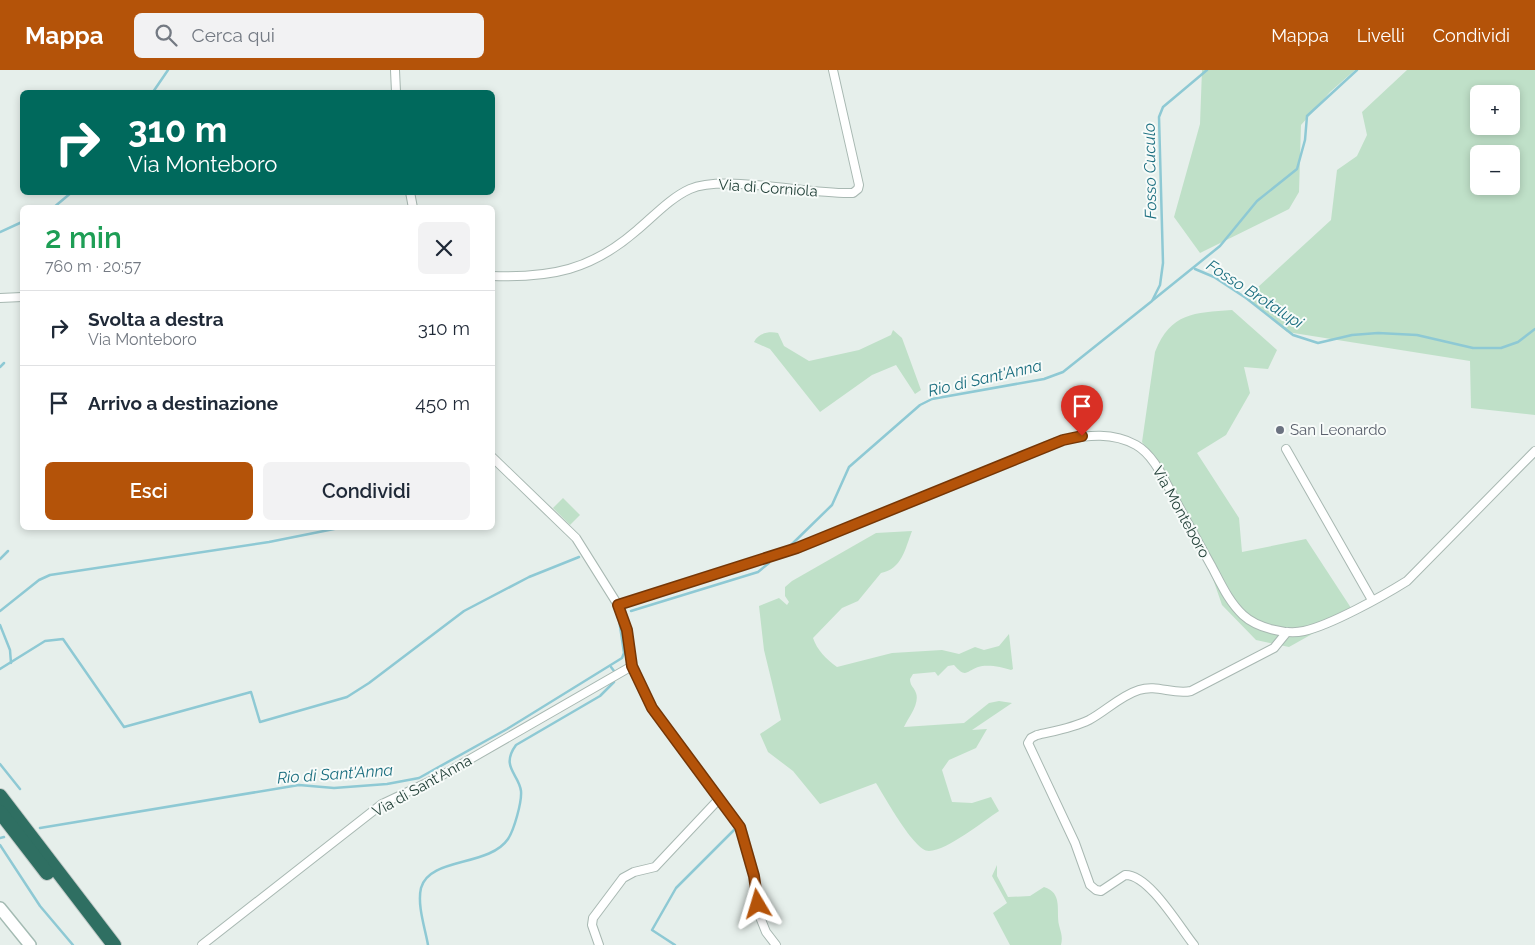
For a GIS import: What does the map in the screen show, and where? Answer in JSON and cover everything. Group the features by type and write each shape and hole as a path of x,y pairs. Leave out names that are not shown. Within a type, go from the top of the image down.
{"highway":[{"path":"0,796 107,943"},
{"path":"0,812 107,943"}],"main road":[{"path":"0,908 30,945"}],"street":[{"path":"395,70 396,90"},
{"name":"Via di Corniola","path":"495,276 546,275 573,269 597,260 628,239 674,198 691,188 723,184 812,192 852,193 858,190 859,185 833,70"},
{"path":"0,298 20,297"},
{"name":"Via Monteboro","path":"618,605 797,548 1063,440 1105,435 1138,446 1149,456 1228,596 1244,616 1264,626 1287,632 1303,631 1319,626 1407,581 1535,451"},
{"path":"1286,449 1372,600"},
{"path":"495,460 576,538 618,605 627,630 632,666 652,708 740,827 754,876 760,917 766,932 776,945"},
{"path":"1194,945 1163,901 1138,878 1125,875 1101,890 1096,890 1090,885 1075,843 1028,743 1031,738 1037,735 1088,720 1138,690 1155,688 1181,693 1191,691 1274,648 1287,632"},
{"name":"Via di Sant'Anna","path":"202,945 382,804 439,777 632,666"},
{"path":"599,945 592,925 593,918 623,878 634,872 655,868 719,799"}],"green space":[{"path":"1202,70 1355,70 1330,92 1301,125 1299,192 1289,209 1200,253 1174,217 1200,124"},
{"path":"1407,70 1535,70 1535,415 1471,408 1470,361 1287,332 1246,298 1331,220 1337,170 1357,156 1367,135 1362,112"},
{"path":"1232,310 1277,350 1268,369 1244,367 1250,393 1226,435 1197,453 1239,518 1242,552 1306,539 1353,611 1289,647 1256,640 1222,605 1213,579 1153,456 1142,442 1155,352 1161,339 1168,329 1185,317 1206,312"},
{"path":"893,330 902,338 921,390 915,394 896,365 872,375 820,412 770,349 754,342 764,333 778,333 784,346 809,361 859,350 891,335"},
{"path":"563,498 580,515 570,525 553,508"},
{"path":"912,531 905,551 898,563 888,571 881,573 858,601 842,608 813,638 822,654 837,667 892,653 942,650 959,654 975,647 984,650 999,646 1009,634 1013,669 1011,670 986,666 964,673 954,665 948,666 938,676 935,672 913,674 910,679 917,697 913,711 904,727 964,723 989,703 999,701 1012,703 972,730 987,729 976,748 949,760 942,770 952,802 972,803 991,797 999,811 955,841 929,851 923,849 908,833 876,783 820,804 793,771 768,752 760,734 781,720 764,650 759,606 779,598 787,605 789,602 785,596 785,587 792,581 876,533"},
{"path":"997,865 997,876 1008,897 1030,896 1044,887 1054,893 1062,937 1061,945 1010,945 993,913 1007,903 992,876"}],"waterway":[{"path":"154,90 168,70"},
{"name":"Rio di Sant'Anna","path":"791,545 832,505 849,467 920,405 932,399 1044,379 1063,372 1152,301 1160,285 1163,263 1159,117 1163,107 1207,70"},
{"path":"1153,300 1220,246 1257,201 1297,169 1305,140 1307,116 1357,70"},
{"path":"57,205 68,195"},
{"path":"0,232 20,223"},
{"name":"Fosso Brotalupi","path":"1195,269 1214,277 1246,298 1293,335 1318,343 1352,335 1378,333 1417,335 1473,348 1501,348 1518,342 1535,329"},
{"path":"0,367 4,363"},
{"path":"0,611 39,580 50,575 269,542 329,530"},
{"path":"0,559 8,551"},
{"path":"0,669 45,641 63,639 124,727 251,692 260,722 347,697 369,683 464,611 529,577 579,557"},
{"name":"Rio di Sant'Anna","path":"631,611 758,572 769,563"},
{"name":"Rio di Sant'Anna","path":"40,828 299,785 334,788 387,784 419,778 507,729 622,658 624,653 619,619"},
{"path":"0,625 10,650 11,663"},
{"name":"Rio di Sant'Anna","path":"611,667 614,671"},
{"path":"428,945 420,902 421,888 426,878 435,871 447,866 488,854 499,848 510,835 517,816 521,796 520,785 510,765 510,759 516,745 600,696 614,682"},
{"path":"0,764 20,789"},
{"path":"675,945 652,930 676,888 735,829"},
{"name":"Rio di Sant'Anna","path":"0,838 4,837"},
{"path":"0,845 40,906 73,945"}],"place":[{"name":"San Leonardo","path":"1280,430"}],"route":[{"path":"758,904 754,876 740,827 652,708 632,666 627,630 618,605 797,548 1063,440 1082,436"}],"water label":[{"name":"Fosso Cuculo","path":"1150,171"}]}
